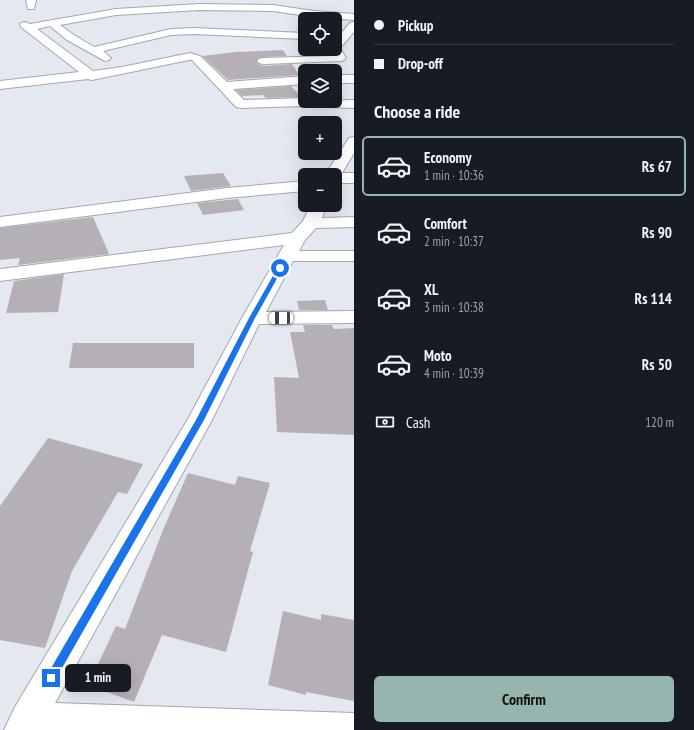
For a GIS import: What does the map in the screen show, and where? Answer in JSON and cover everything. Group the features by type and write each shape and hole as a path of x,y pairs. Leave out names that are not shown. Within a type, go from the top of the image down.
{"street":[{"path":"92,76 27,26 111,12 199,7 273,8 314,14 354,17"},
{"path":"52,23 66,36 94,50 122,71"},
{"path":"344,38 354,25"},
{"path":"94,50 171,32 194,31 298,36"},
{"path":"0,85 92,76 192,56 196,58 240,103 304,102 354,104"},
{"path":"263,61 338,59 340,58 339,56"},
{"path":"342,79 354,79"},
{"path":"224,86 298,81"},
{"path":"337,168 354,141"},
{"path":"342,178 354,178"},
{"path":"0,222 227,193 298,187"},
{"path":"0,275 354,222"},
{"path":"304,230 354,256"},
{"path":"304,230 252,318 200,420 24,725 354,730"},
{"path":"252,318 354,318"}],"building":[{"path":"283,50 287,56 263,57 258,58 256,61 258,64 263,66 292,64 298,75 228,80 202,56 236,52"},
{"path":"291,86 298,94 298,97 266,98 263,95 242,96 236,90"},
{"path":"223,173 231,186 191,191 184,176"},
{"path":"238,199 244,210 203,215 197,203"},
{"path":"93,217 109,254 18,265 20,258 0,260 0,228"},
{"path":"64,274 58,312 6,313 14,281"},
{"path":"325,300 328,310 299,310 297,301"},
{"path":"303,325 332,325 334,329 354,328 354,435 277,432 274,377 299,378 290,332 305,332"},
{"path":"73,343 194,343 194,368 69,368"},
{"path":"48,438 143,464 127,494 118,492 72,571 45,648 0,640 0,506"},
{"path":"188,473 235,485 238,476 270,483 250,551 253,552 226,652 162,635 134,702 88,685 116,626 125,629 163,530"},
{"path":"283,611 321,620 321,614 354,620 354,701 306,692 306,695 268,685"}],"route":[{"path":"51,678 200,420 252,318 280,268"}]}
